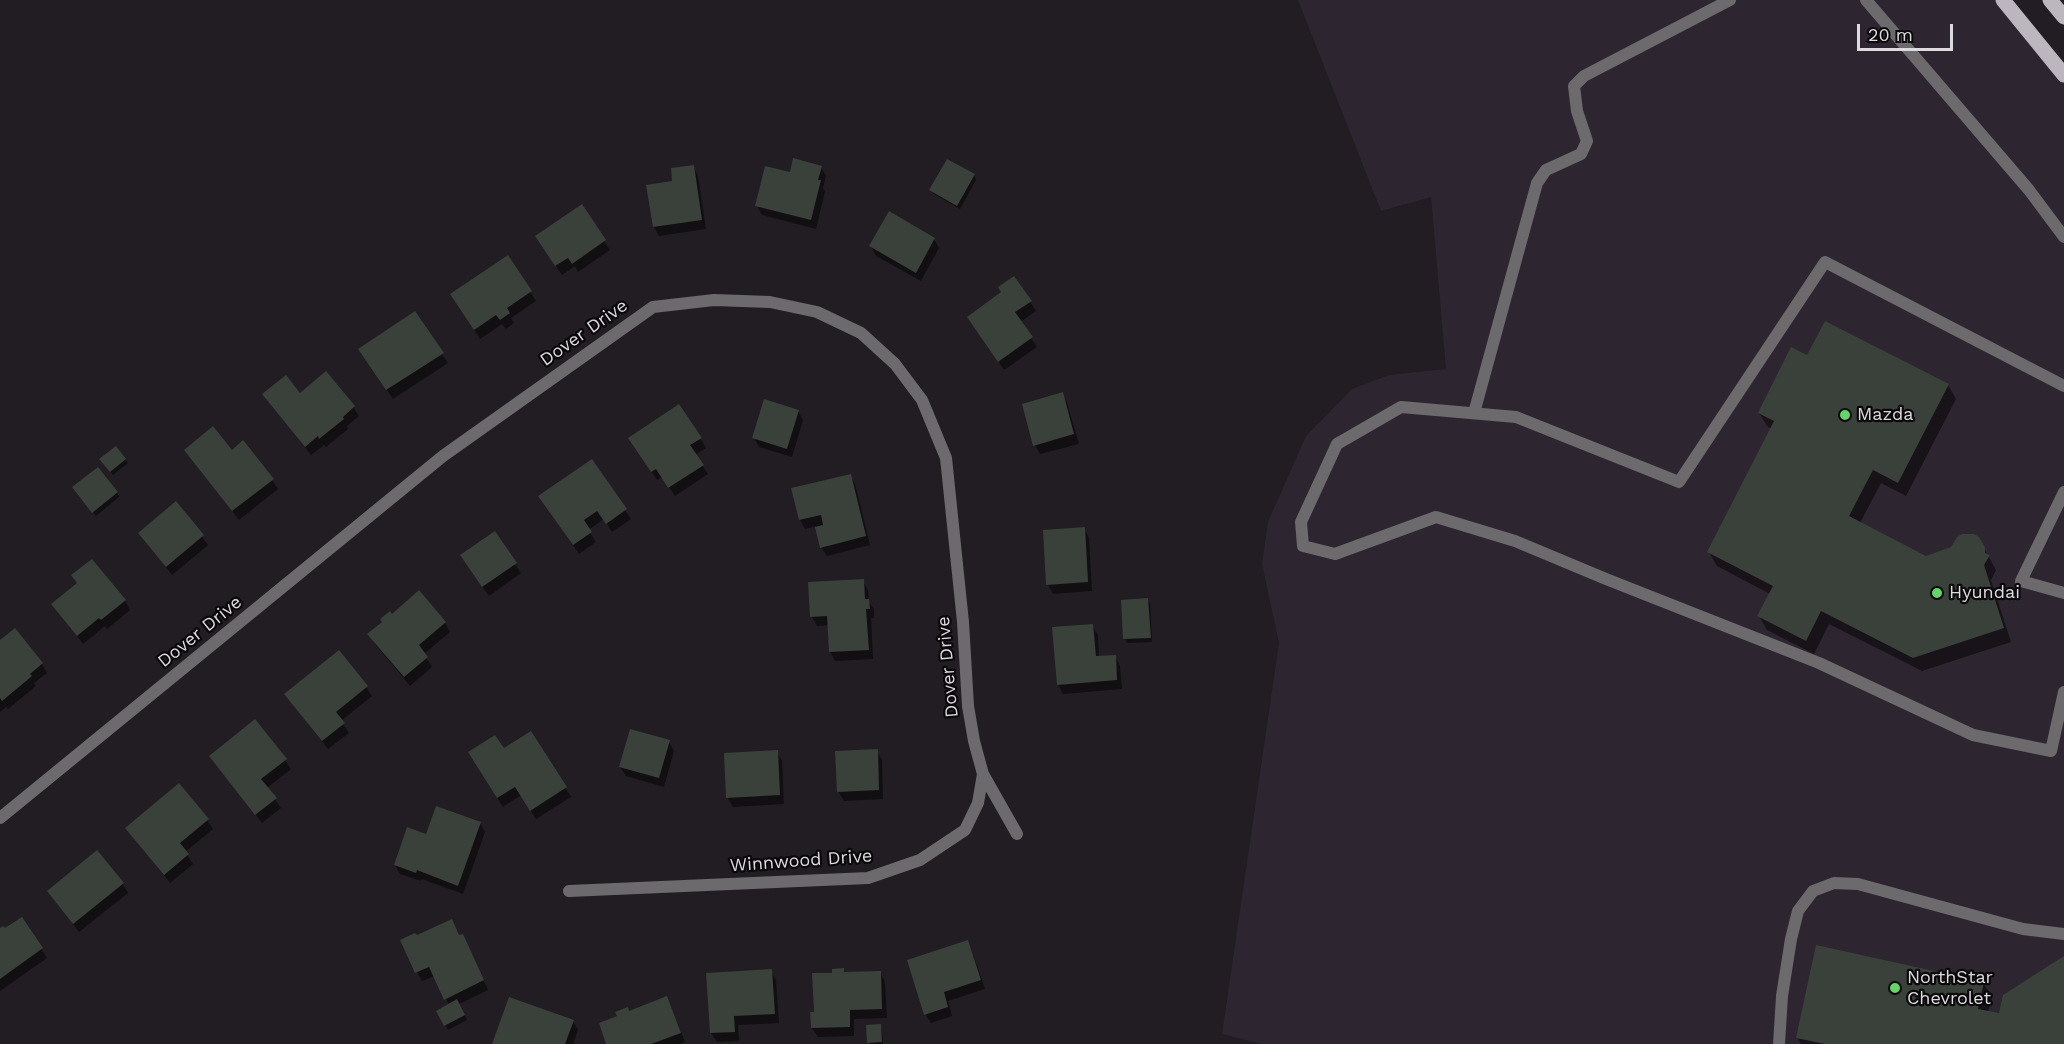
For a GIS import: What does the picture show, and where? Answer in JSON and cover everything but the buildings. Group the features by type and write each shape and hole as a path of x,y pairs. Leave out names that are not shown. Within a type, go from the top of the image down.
{"main road":[{"path":"2003,0 2064,75"},
{"path":"2050,0 2064,17"}],"street":[{"path":"1474,413 1537,183 1546,170 1581,154 1587,141 1577,111 1574,86 1584,76 1730,0"},
{"path":"1866,0 2029,190 2064,237"},
{"path":"2064,386 1825,262 1679,482 1516,417 1401,407 1337,444 1302,522 1303,546 1335,554 1436,517 1515,541 1819,663 1973,735 2051,751 2064,692"},
{"name":"Dover Drive","path":"0,818 443,456 652,307 714,300 770,302 817,312 861,333 895,364 922,400 946,458 963,622 968,706 983,774"},
{"path":"2064,492 2021,581 2064,593"},
{"path":"983,774 1017,834"},
{"name":"Winnwood Drive","path":"570,891 868,878 920,860 965,830 978,803 983,774"},
{"path":"1779,1044 1782,996 1791,939 1798,911 1813,891 1834,883 1858,884 2023,929 2064,934"}],"shaded area":[{"path":"1298,0 2003,0 2064,75 2064,1044 1262,1044 1222,1034 1279,643 1262,564 1268,522 1306,436 1352,389 1389,375 1446,369 1431,197 1381,211"}],"place":[{"name":"Mazda","path":"1845,415"},
{"name":"Hyundai","path":"1937,593"},
{"name":"NorthStar Chevrolet","path":"1895,988"}]}
